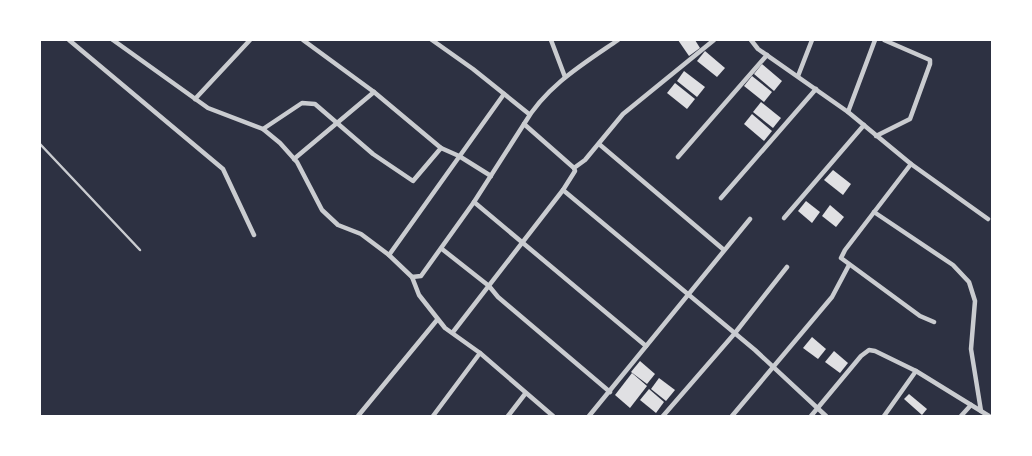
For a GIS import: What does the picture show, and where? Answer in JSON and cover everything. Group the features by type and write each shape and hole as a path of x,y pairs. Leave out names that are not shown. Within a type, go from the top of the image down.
{"street":[{"path":"69,40 223,169 254,235"},
{"path":"113,40 208,108 263,129 294,159 322,210 338,225 361,234 389,256 412,277 419,295 438,320 480,353 525,394 553,416"},
{"path":"195,99 250,40"},
{"path":"304,40 374,92 441,148 459,156 491,176"},
{"path":"311,46 316,40"},
{"path":"432,40 529,114"},
{"path":"551,40 565,77"},
{"path":"412,277 421,276 442,249 491,176 529,114 565,77 618,40"},
{"path":"453,332 563,190 575,171 574,168 585,160 623,114 714,40"},
{"path":"752,40 758,49 848,112 911,164 988,219"},
{"path":"798,76 812,40"},
{"path":"848,112 875,40"},
{"path":"876,136 910,119 930,64 930,60 924,56 884,40"},
{"path":"678,158 767,55"},
{"path":"721,198 816,89"},
{"path":"294,159 374,92"},
{"path":"389,256 504,94"},
{"path":"263,129 302,103 315,104 373,154 413,181 441,148"},
{"path":"524,124 574,168"},
{"path":"784,218 864,126"},
{"path":"599,144 724,250"},
{"path":"911,164 845,250 841,258 920,316 934,322"},
{"path":"563,190 689,293 774,366 826,416"},
{"path":"474,202 646,346"},
{"path":"874,212 953,265 969,282 975,301 971,349 981,411"},
{"path":"589,416 750,219"},
{"path":"442,249 489,286 498,297 610,392"},
{"path":"732,416 832,297 850,265"},
{"path":"663,416 735,333 787,267"},
{"path":"358,416 438,320"},
{"path":"811,416 861,356 869,350 875,351 916,371 989,416"},
{"path":"433,416 480,353"},
{"path":"884,416 916,371"},
{"path":"508,416 525,394"},
{"path":"962,416 971,405"}],"lane":[{"path":"40,144 140,250"}],"building":[{"path":"678,40 695,40 700,48 689,56"},
{"path":"705,51 725,68 717,77 697,61"},
{"path":"762,64 782,81 774,91 754,74"},
{"path":"684,71 705,87 697,97 677,81"},
{"path":"752,76 772,92 764,102 744,86"},
{"path":"675,83 695,99 687,109 667,93"},
{"path":"761,102 781,118 773,128 753,112"},
{"path":"752,114 772,131 764,141 744,124"},
{"path":"833,170 851,184 843,195 824,180"},
{"path":"806,201 820,212 812,223 798,211"},
{"path":"830,205 844,217 836,227 822,216"},
{"path":"812,337 826,349 818,359 803,348"},
{"path":"834,351 848,363 840,373 825,362"},
{"path":"640,361 655,374 647,384 631,372"},
{"path":"632,373 647,386 630,408 615,395"},
{"path":"659,378 675,390 666,401 651,389"},
{"path":"649,389 664,402 656,413 640,400"},
{"path":"909,394 927,409 922,415 904,399"}]}
